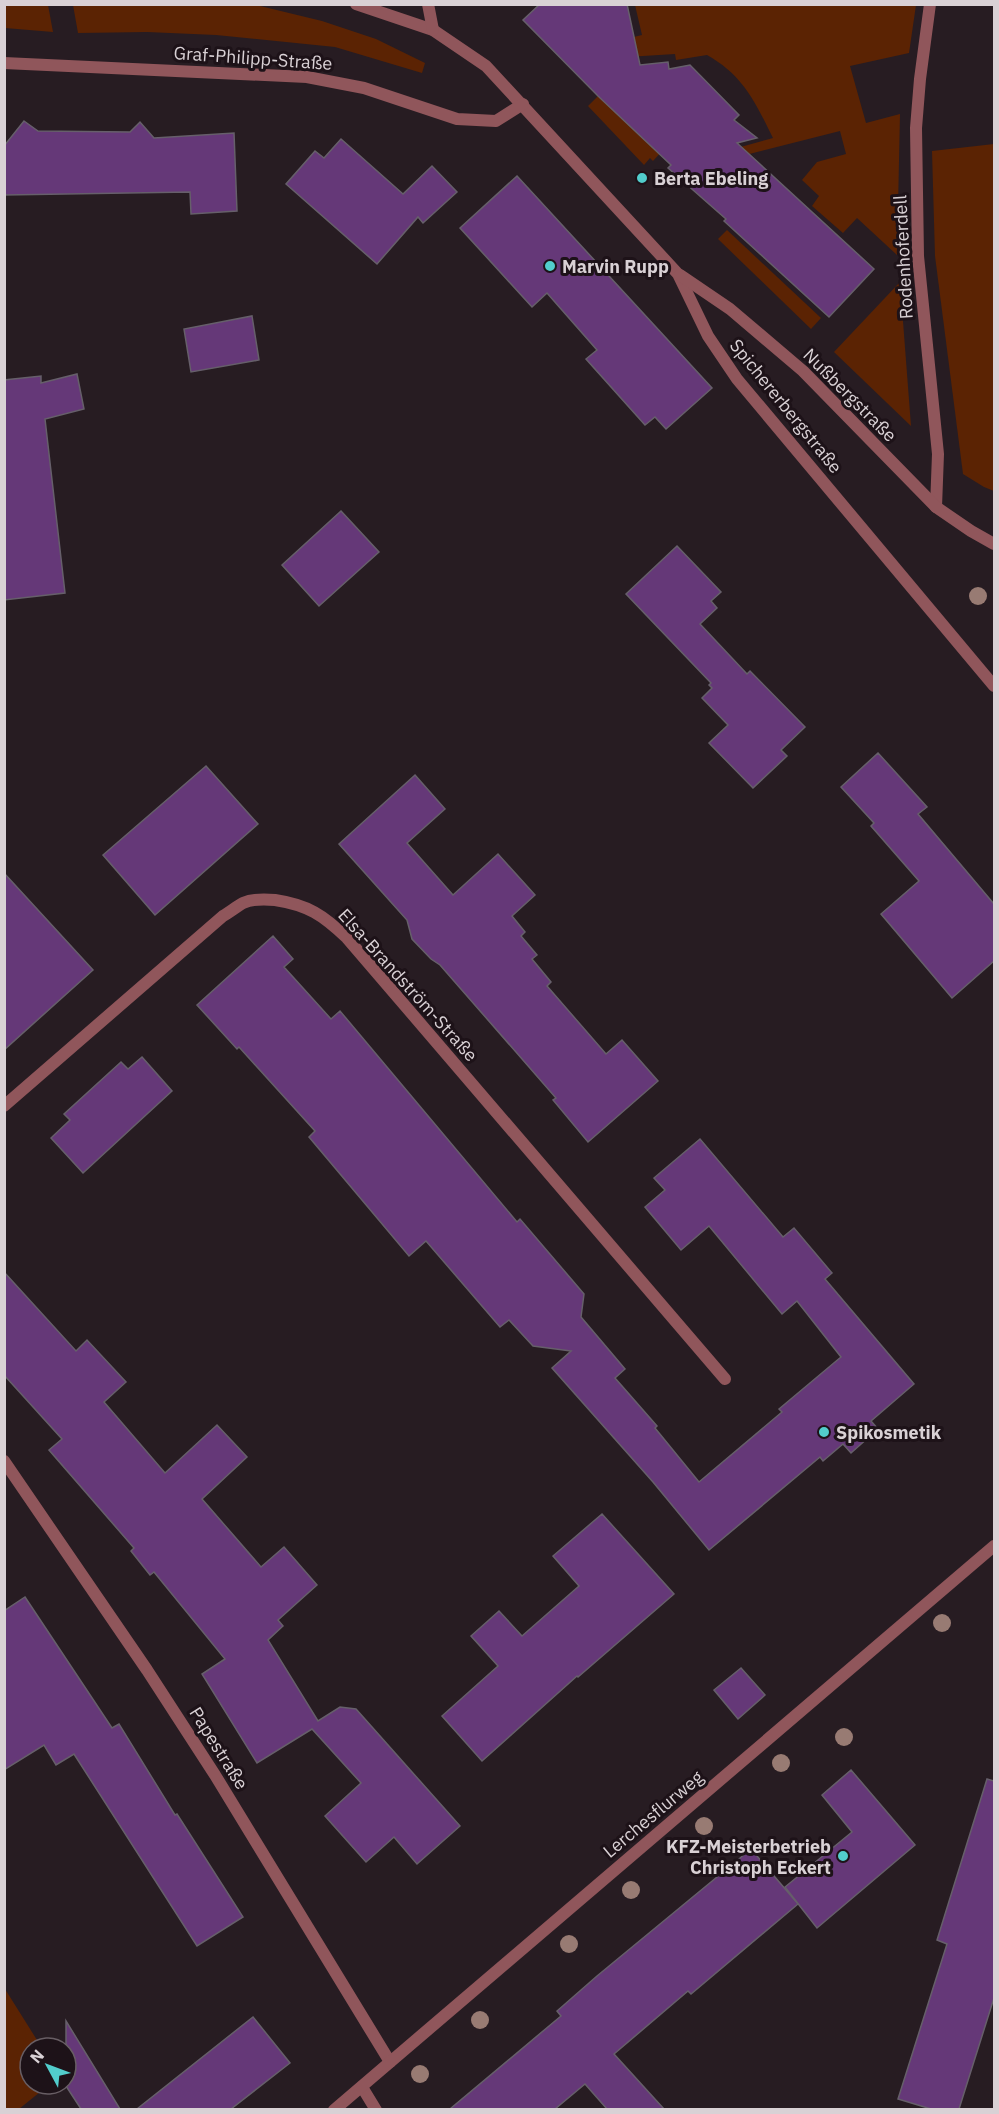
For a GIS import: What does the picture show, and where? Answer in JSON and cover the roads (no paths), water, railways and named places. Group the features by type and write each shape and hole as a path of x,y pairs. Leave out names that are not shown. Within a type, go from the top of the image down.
{"street":[{"name":"Spichererbergstraße","path":"356,4 433,30 486,66 523,104 678,273 708,336 737,379 994,686"},
{"path":"428,4 433,30"},
{"name":"Rodenhoferdell","path":"930,4 916,128 918,256 938,454 936,507"},
{"name":"Graf-Philipp-Straße","path":"4,63 307,77 364,88 457,119 496,121 523,104"},
{"name":"Nußbergstraße","path":"678,273 730,309 802,371 936,507 994,544"},
{"name":"Elsa-Brandström-Straße","path":"4,1106 223,916 244,903 266,899 296,903 313,910 329,921 347,939 725,1378"},
{"name":"Papestraße","path":"4,1461 152,1678 215,1775 390,2062"},
{"name":"Lerchesflurweg","path":"334,2109 994,1546"},
{"path":"362,2087 376,2109"}],"place":[{"name":"Berta Ebeling","path":"642,178"},
{"name":"Marvin Rupp","path":"550,266"},
{"name":"Spikosmetik","path":"824,1432"},
{"name":"KFZ-Meisterbetrieb Christoph Eckert","path":"843,1856"}]}
